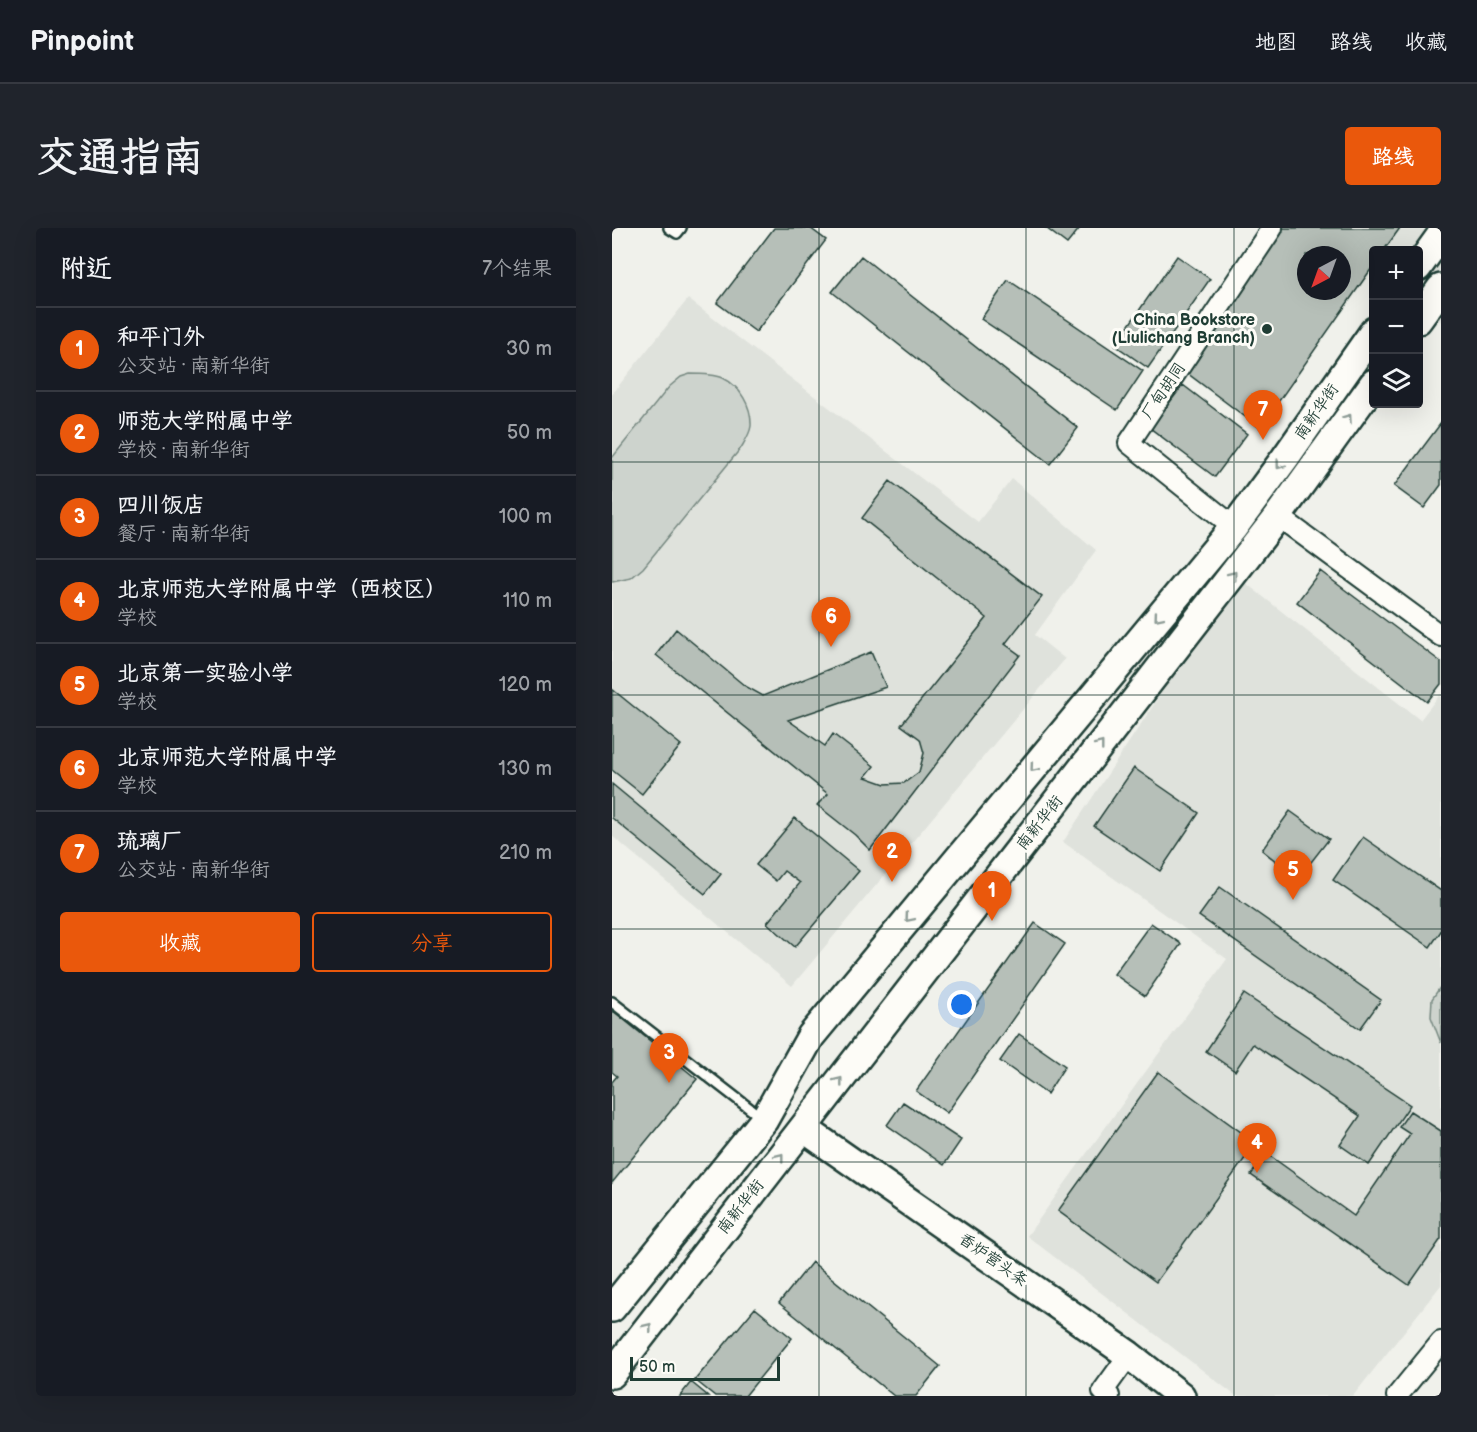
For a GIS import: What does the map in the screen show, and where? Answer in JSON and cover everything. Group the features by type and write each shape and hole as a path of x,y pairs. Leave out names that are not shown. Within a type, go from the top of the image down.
{"main road":[{"path":"1423,261 1441,235"},
{"path":"1423,314 1441,288"},
{"name":"南新华街","path":"612,1308 764,1120 811,1036 1234,527 1369,338"},
{"name":"南新华街","path":"612,1374 1278,516 1369,390"},
{"name":"香炉营头条","path":"803,1128 1129,1355 1181,1396"}],"street":[{"name":"厂甸胡同","path":"1234,527 1129,443 1272,228"},
{"path":"1278,516 1441,636"},
{"path":"1397,1396 1441,1342"},
{"path":"1109,1396 1103,1391 1129,1355"}],"lane":[{"path":"669,228 677,232 681,228"},
{"path":"612,1002 764,1120"}],"shaded area":[{"path":"1352,228 1441,228 1441,322 1423,303 1423,246 1370,246"},
{"path":"688,299 978,522 1012,479 1096,550 1035,635 1065,659 792,986 612,836 612,394"},
{"path":"690,374 719,377 735,386 747,405 751,419 750,432 741,448 643,568 631,578 612,582 612,458 669,387 681,377"},
{"path":"1238,577 1420,720 1441,693 1441,1285 1353,1396 1236,1396 1027,1236 1227,959 1063,842"},
{"path":"1441,986 1441,1043 1431,1017 1432,999"}],"building":[{"path":"774,228 810,228 826,240 756,332 717,303"},
{"path":"1046,228 1080,228 1067,244"},
{"name":"China Bookstore (Liulichang Branch)","path":"1277,228 1400,228 1387,246 1369,246 1369,272 1351,298 1351,246 1297,246 1297,300 1350,300 1260,428 1179,367"},
{"path":"861,256 1078,428 1050,464 832,292"},
{"path":"1177,256 1210,279 1148,368 1115,345"},
{"path":"1008,280 1143,371 1117,410 981,319"},
{"path":"1183,385 1247,434 1215,477 1150,428"},
{"path":"1441,423 1441,485 1424,508 1394,486"},
{"path":"890,481 1042,597 1005,644 1020,655 870,850 817,805 828,794 656,655 676,629 745,686 763,696 871,652 886,687 788,720 825,746 833,734 874,766 865,777 885,784 904,783 919,772 924,753 920,739 901,725 987,618 862,518"},
{"path":"1320,571 1441,662 1441,684 1427,702 1297,602"},
{"path":"612,689 681,745 642,794 612,770"},
{"path":"1134,768 1199,813 1160,871 1094,826"},
{"path":"612,784 721,874 705,894 612,818"},
{"path":"1290,811 1329,839 1298,879 1262,850"},
{"path":"795,818 859,871 795,947 767,923 800,883 784,871 776,881 756,865"},
{"path":"1363,837 1441,891 1441,931 1430,947 1333,880"},
{"path":"1220,887 1381,1000 1360,1029 1199,916"},
{"path":"1035,923 1065,944 947,1113 916,1091"},
{"path":"1151,923 1181,944 1145,996 1114,974"},
{"path":"1244,994 1410,1105 1369,1165 1340,1145 1360,1116 1253,1044 1235,1071 1206,1051"},
{"path":"612,1010 697,1079 612,1183 612,1082 617,1076 612,1072"},
{"path":"1019,1034 1065,1066 1047,1094 1000,1061"},
{"path":"1158,1072 1256,1143 1156,1282 1058,1211"},
{"path":"903,1102 961,1140 944,1165 887,1125"},
{"path":"1410,1111 1441,1131 1441,1239 1409,1285 1251,1175 1266,1153 1354,1216 1410,1134 1399,1127"},
{"path":"812,1262 940,1366 916,1396 894,1396 779,1303"},
{"path":"755,1308 792,1338 745,1396 715,1396 695,1380"},
{"path":"691,1382 708,1396 680,1396"}],"place":[{"name":"China Bookstore (Liulichang Branch)","path":"1267,329"},
{"name":"琉璃厂","path":"1263,440"},
{"name":"北京师范大学附属中学","path":"831,647"},
{"name":"师范大学附属中学","path":"892,882"},
{"name":"北京第一实验小学","path":"1293,900"},
{"name":"和平门外","path":"992,921"},
{"name":"四川饭店","path":"669,1083"},
{"name":"北京师范大学附属中学（西校区）","path":"1257,1173"}]}
